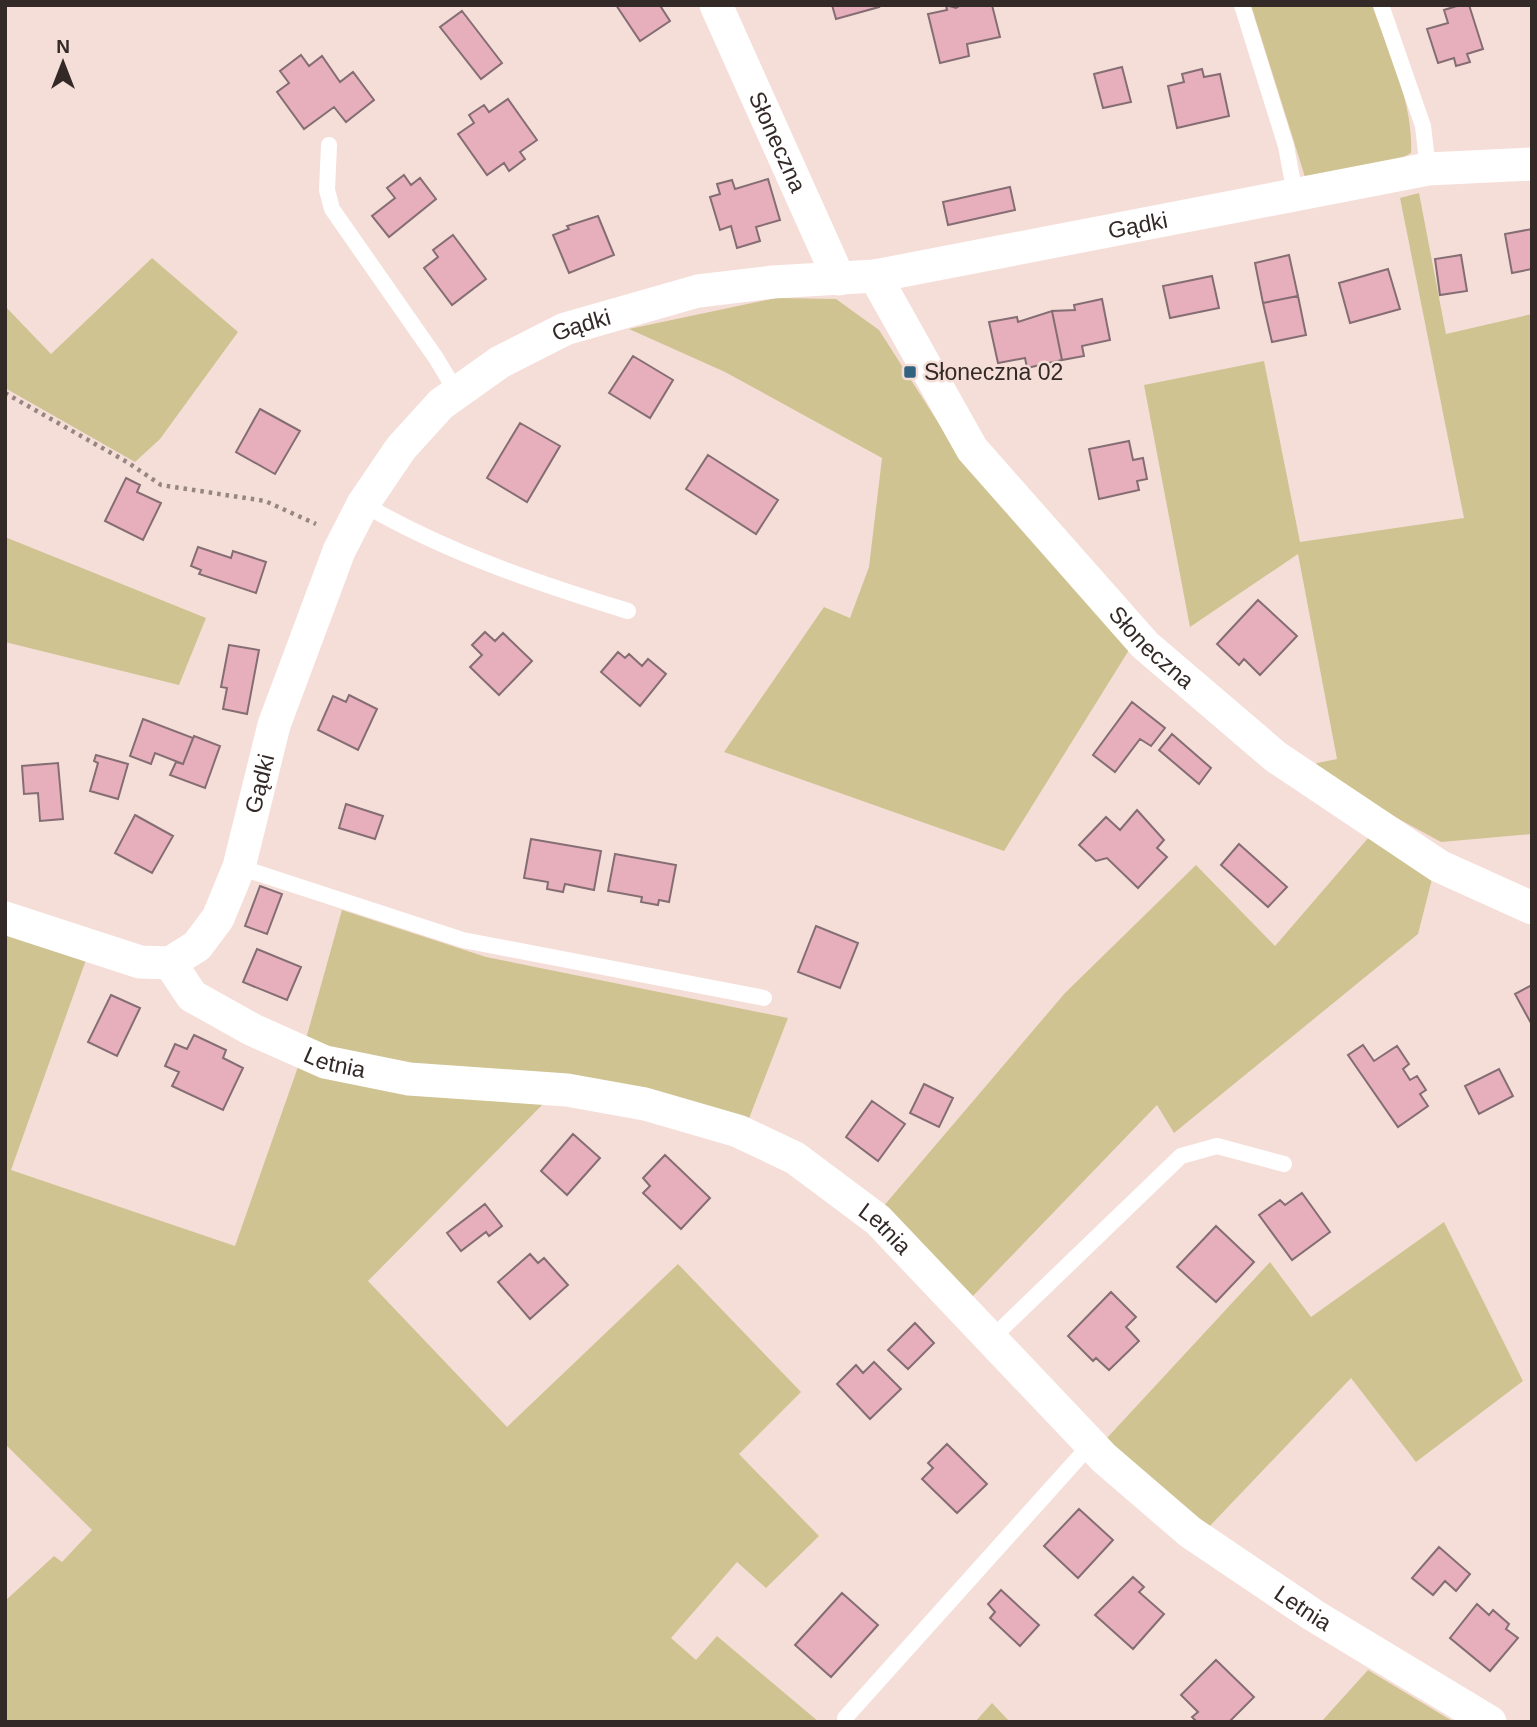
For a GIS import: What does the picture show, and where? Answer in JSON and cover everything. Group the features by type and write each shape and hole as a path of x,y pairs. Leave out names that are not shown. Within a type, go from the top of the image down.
{"street":[{"name":"Słoneczna","path":"716,5 839,279"},
{"name":"Gądki","path":"170,963 197,946 218,918 239,867 274,725 346,537 362,504 401,448 441,404 500,362 565,329 698,292 773,282 875,276 1428,169 1532,164"},
{"name":"Słoneczna","path":"875,276 972,449 1145,645 1276,757 1439,866 1532,908"},
{"path":"5,918 140,962 170,963"},
{"name":"Letnia","path":"170,963 192,996 253,1030 325,1062 410,1079 567,1090 645,1104 738,1131 796,1158 878,1220 1091,1444 1190,1532 1313,1615 1490,1722"}],"lane":[{"path":"1242,5 1286,146 1295,194"},
{"path":"1381,5 1423,126 1428,169"},
{"path":"329,145 327,190 332,209 436,358 457,393"},
{"path":"362,504 410,531 538,583 628,611"},
{"path":"239,867 463,940 764,998"},
{"path":"991,1339 1181,1156 1217,1146 1283,1164"},
{"path":"845,1718 1091,1444"}],"path":[{"path":"5,394 127,461 161,485 265,501 346,537"}],"shaded area":[{"path":"1251,5 1372,5 1404,97 1411,134 1411,153 1400,159 1305,177"},
{"path":"1419,193 1446,334 1532,314 1532,834 1441,842 1309,770 1317,763 1337,759 1298,554 1190,627 1144,385 1264,361 1300,542 1464,518 1400,198"},
{"path":"152,258 238,332 160,439 135,462 5,388 5,306 51,354"},
{"path":"776,298 836,299 879,330 952,444 1129,650 1004,851 724,752 824,607 850,618 869,567 882,458 725,372 629,329"},
{"path":"5,537 206,618 179,685 5,642"},
{"path":"1369,837 1433,875 1418,934 1174,1133 1157,1105 970,1299 882,1208 1065,993 1196,865 1275,946"},
{"path":"342,910 486,957 788,1018 748,1121 304,1046"},
{"path":"5,935 87,957 11,1170 235,1246 299,1064 548,1099 368,1281 507,1427 678,1264 801,1392 739,1454 819,1536 766,1588 737,1562 671,1638 696,1660 717,1636 819,1722 5,1722 5,1601 54,1556 62,1562 92,1530 5,1444"},
{"path":"1444,1222 1523,1381 1416,1462 1351,1378 1207,1529 1106,1439 1270,1262 1311,1317"},
{"path":"1368,1670 1454,1722 1321,1722"},
{"path":"992,1703 1010,1722 975,1722"}],"building":[{"path":"616,5 664,5 661,7 670,21 640,41"},
{"path":"832,5 878,5 879,7 836,19"},
{"path":"946,5 956,8 961,5 992,5 1000,37 967,44 969,56 940,63 928,14 947,10"},
{"path":"1469,5 1483,49 1467,54 1470,62 1456,66 1454,58 1438,63 1427,29 1448,23 1444,10"},
{"path":"462,11 502,63 481,79 440,27"},
{"path":"301,55 309,66 322,56 340,82 353,72 374,100 346,122 334,107 304,129 277,92 289,83 280,71"},
{"path":"1122,67 1131,102 1103,108 1094,74"},
{"path":"1202,69 1204,77 1220,74 1229,116 1177,128 1168,86 1184,82 1182,74"},
{"path":"508,99 537,140 520,152 525,159 509,171 504,163 487,175 458,134 474,123 469,115 484,105 489,112"},
{"path":"404,175 411,185 420,178 436,199 389,237 372,216 395,198 387,188"},
{"path":"768,179 780,220 756,227 760,241 737,248 731,226 720,230 710,197 720,194 717,184 732,180 735,189"},
{"path":"1010,187 1015,210 948,225 943,202"},
{"path":"598,216 614,255 569,273 553,235 569,229 567,226"},
{"path":"1532,229 1532,269 1512,273 1505,234"},
{"path":"453,235 486,279 452,305 424,268 438,257 433,250"},
{"path":"1289,255 1298,296 1263,303 1255,263"},
{"path":"1461,255 1467,291 1440,295 1435,259"},
{"path":"1388,269 1400,309 1350,323 1339,283"},
{"path":"1212,276 1219,308 1170,318 1163,286"},
{"path":"1298,296 1306,335 1272,342 1263,303"},
{"path":"1102,299 1110,340 1082,346 1084,356 1062,360 1052,311 1075,310 1074,305"},
{"path":"1052,311 1062,360 1027,368 1025,358 998,363 989,322 1017,317 1018,322"},
{"path":"633,356 673,380 650,418 609,393"},
{"path":"260,409 300,431 275,474 236,452"},
{"path":"520,423 560,446 527,502 487,478"},
{"path":"1129,441 1133,460 1143,458 1147,479 1137,481 1139,490 1099,499 1089,449"},
{"path":"708,455 778,500 756,534 686,489"},
{"path":"126,478 140,485 137,492 161,503 143,540 105,521"},
{"path":"198,547 231,558 233,551 266,562 256,593 199,574 201,570 191,566"},
{"path":"1258,600 1297,636 1260,675 1244,659 1239,665 1217,644"},
{"path":"485,632 495,641 503,633 532,661 499,695 470,667 482,655 472,645"},
{"path":"229,645 259,650 247,714 223,709 227,688 221,687"},
{"path":"618,652 625,658 629,654 642,666 648,659 666,674 640,706 601,672"},
{"path":"349,695 377,709 358,750 318,730 333,696 346,702"},
{"path":"1132,702 1165,728 1151,746 1140,739 1115,772 1093,755"},
{"path":"143,719 193,738 183,764 155,753 151,764 130,756"},
{"path":"1172,734 1211,768 1199,784 1159,750"},
{"path":"194,736 220,746 205,788 170,775 176,762 183,764"},
{"path":"96,755 128,764 118,799 90,791 98,763 94,761"},
{"path":"58,763 63,819 40,821 38,793 24,794 22,766"},
{"path":"346,804 383,816 375,839 339,828"},
{"path":"1137,810 1164,840 1157,848 1167,857 1138,888 1107,858 1096,861 1079,845 1106,817 1120,830"},
{"path":"135,815 173,836 152,873 115,853"},
{"path":"531,839 601,851 594,890 565,884 563,892 547,889 548,882 524,878"},
{"path":"1239,844 1287,887 1268,907 1221,865"},
{"path":"615,854 676,865 669,902 659,900 658,905 641,902 642,897 608,891"},
{"path":"260,886 282,894 267,934 245,926"},
{"path":"816,926 858,943 840,988 798,972"},
{"path":"257,949 301,967 287,1000 243,982"},
{"path":"1532,985 1532,1025 1515,994"},
{"path":"111,995 140,1008 117,1056 88,1042"},
{"path":"194,1035 226,1050 223,1058 243,1068 223,1110 172,1086 179,1072 165,1066 175,1044 187,1049"},
{"path":"1363,1045 1374,1061 1397,1046 1409,1064 1403,1069 1410,1080 1417,1076 1426,1090 1420,1094 1428,1106 1398,1127 1348,1055"},
{"path":"1499,1069 1513,1096 1479,1114 1465,1086"},
{"path":"924,1084 953,1098 939,1127 910,1113"},
{"path":"872,1101 905,1124 878,1161 846,1137"},
{"path":"573,1134 600,1158 567,1195 541,1171"},
{"path":"665,1155 710,1198 681,1229 643,1193 650,1186 643,1178"},
{"path":"1302,1193 1330,1232 1292,1260 1259,1215 1280,1200 1285,1205"},
{"path":"485,1204 502,1226 489,1236 486,1232 461,1251 447,1233"},
{"path":"1216,1226 1254,1262 1216,1302 1177,1267"},
{"path":"530,1254 538,1263 544,1258 568,1285 530,1319 498,1282"},
{"path":"1111,1292 1136,1317 1126,1327 1139,1341 1109,1370 1096,1358 1093,1361 1068,1336"},
{"path":"915,1323 934,1343 908,1369 888,1350"},
{"path":"874,1362 901,1389 870,1419 837,1384 856,1365 863,1373"},
{"path":"947,1444 987,1484 957,1513 922,1479 933,1468 928,1463"},
{"path":"1079,1509 1113,1540 1078,1578 1044,1546"},
{"path":"1439,1547 1470,1574 1456,1591 1445,1581 1433,1595 1412,1578"},
{"path":"1133,1577 1144,1587 1139,1592 1164,1614 1133,1649 1095,1615"},
{"path":"1001,1590 1039,1625 1020,1646 990,1618 995,1612 988,1604"},
{"path":"842,1593 878,1625 831,1677 795,1645"},
{"path":"1477,1604 1489,1615 1493,1610 1509,1624 1506,1629 1518,1638 1490,1671 1450,1638"},
{"path":"1216,1660 1254,1697 1229,1722 1197,1722 1192,1717 1198,1712 1181,1695"}],"place":[{"name":"Słoneczna 02","path":"910,372"}]}
